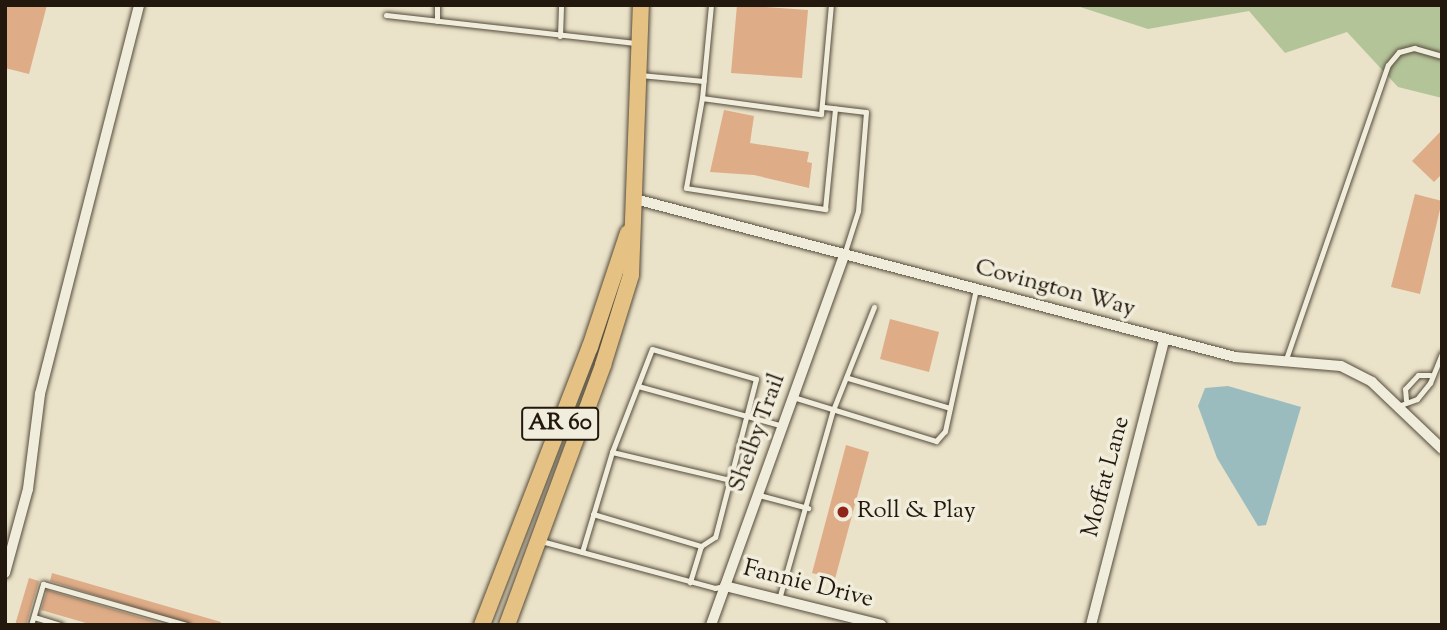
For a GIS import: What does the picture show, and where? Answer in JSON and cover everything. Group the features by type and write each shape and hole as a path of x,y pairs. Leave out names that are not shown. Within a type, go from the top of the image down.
{"main road":[{"name":"AR 60","path":"507,625 603,365 631,275 640,75 640,5"},
{"name":"AR 60","path":"482,625 590,347 632,220"}],"street":[{"path":"5,572 28,489 40,394 139,5"},
{"name":"Covington Way","path":"635,199 1235,357 1286,359 1341,366 1402,403 1442,449"},
{"name":"Shelby Trail","path":"711,625 844,255"},
{"name":"Moffat Lane","path":"1091,625 1164,340"},
{"name":"Fannie Drive","path":"725,586 881,625"}],"lane":[{"path":"437,5 437,21"},
{"path":"560,36 561,5"},
{"path":"711,5 702,98 686,188 825,209 835,108"},
{"path":"702,98 821,114 824,107 831,5"},
{"path":"386,15 640,43"},
{"path":"1286,359 1388,65 1399,52 1414,48 1442,56"},
{"path":"640,75 704,81"},
{"path":"824,107 866,112 858,211 844,255"},
{"path":"793,397 936,441 944,431 976,289"},
{"path":"779,599 833,410 848,379 874,307"},
{"path":"582,552 612,452 652,349 756,379 715,537 701,546 690,582"},
{"path":"1430,375 1418,375 1405,389 1402,403 1416,399 1430,383 1430,375 1442,353"},
{"path":"848,379 950,408"},
{"path":"638,386 783,426"},
{"path":"612,452 730,481"},
{"path":"759,495 807,508"},
{"path":"593,514 701,546"},
{"path":"538,540 690,582 715,588 725,586"},
{"path":"32,625 43,584 187,625"},
{"path":"34,617 61,625"}],"green space":[{"path":"1074,5 1442,5 1442,98 1398,87 1347,32 1285,53 1249,11 1148,29"}],"water":[{"path":"1228,386 1301,407 1266,525 1258,526 1217,458 1198,406 1205,388"}],"building":[{"path":"5,5 47,5 29,74 5,68"},
{"path":"737,5 808,10 802,78 731,73"},
{"path":"724,110 754,116 750,143 809,152 807,162 812,163 809,188 754,175 710,172"},
{"path":"1442,130 1442,174 1434,182 1412,161"},
{"path":"1415,194 1442,201 1420,294 1391,287"},
{"path":"890,319 939,332 929,372 880,359"},
{"path":"846,445 869,452 835,579 812,573"},
{"path":"52,573 221,622 220,625 192,625 50,581"},
{"path":"29,578 39,581 26,625 15,625"},
{"path":"47,590 167,625 93,625 41,610"}],"place":[{"name":"Roll & Play","path":"843,512"}]}
